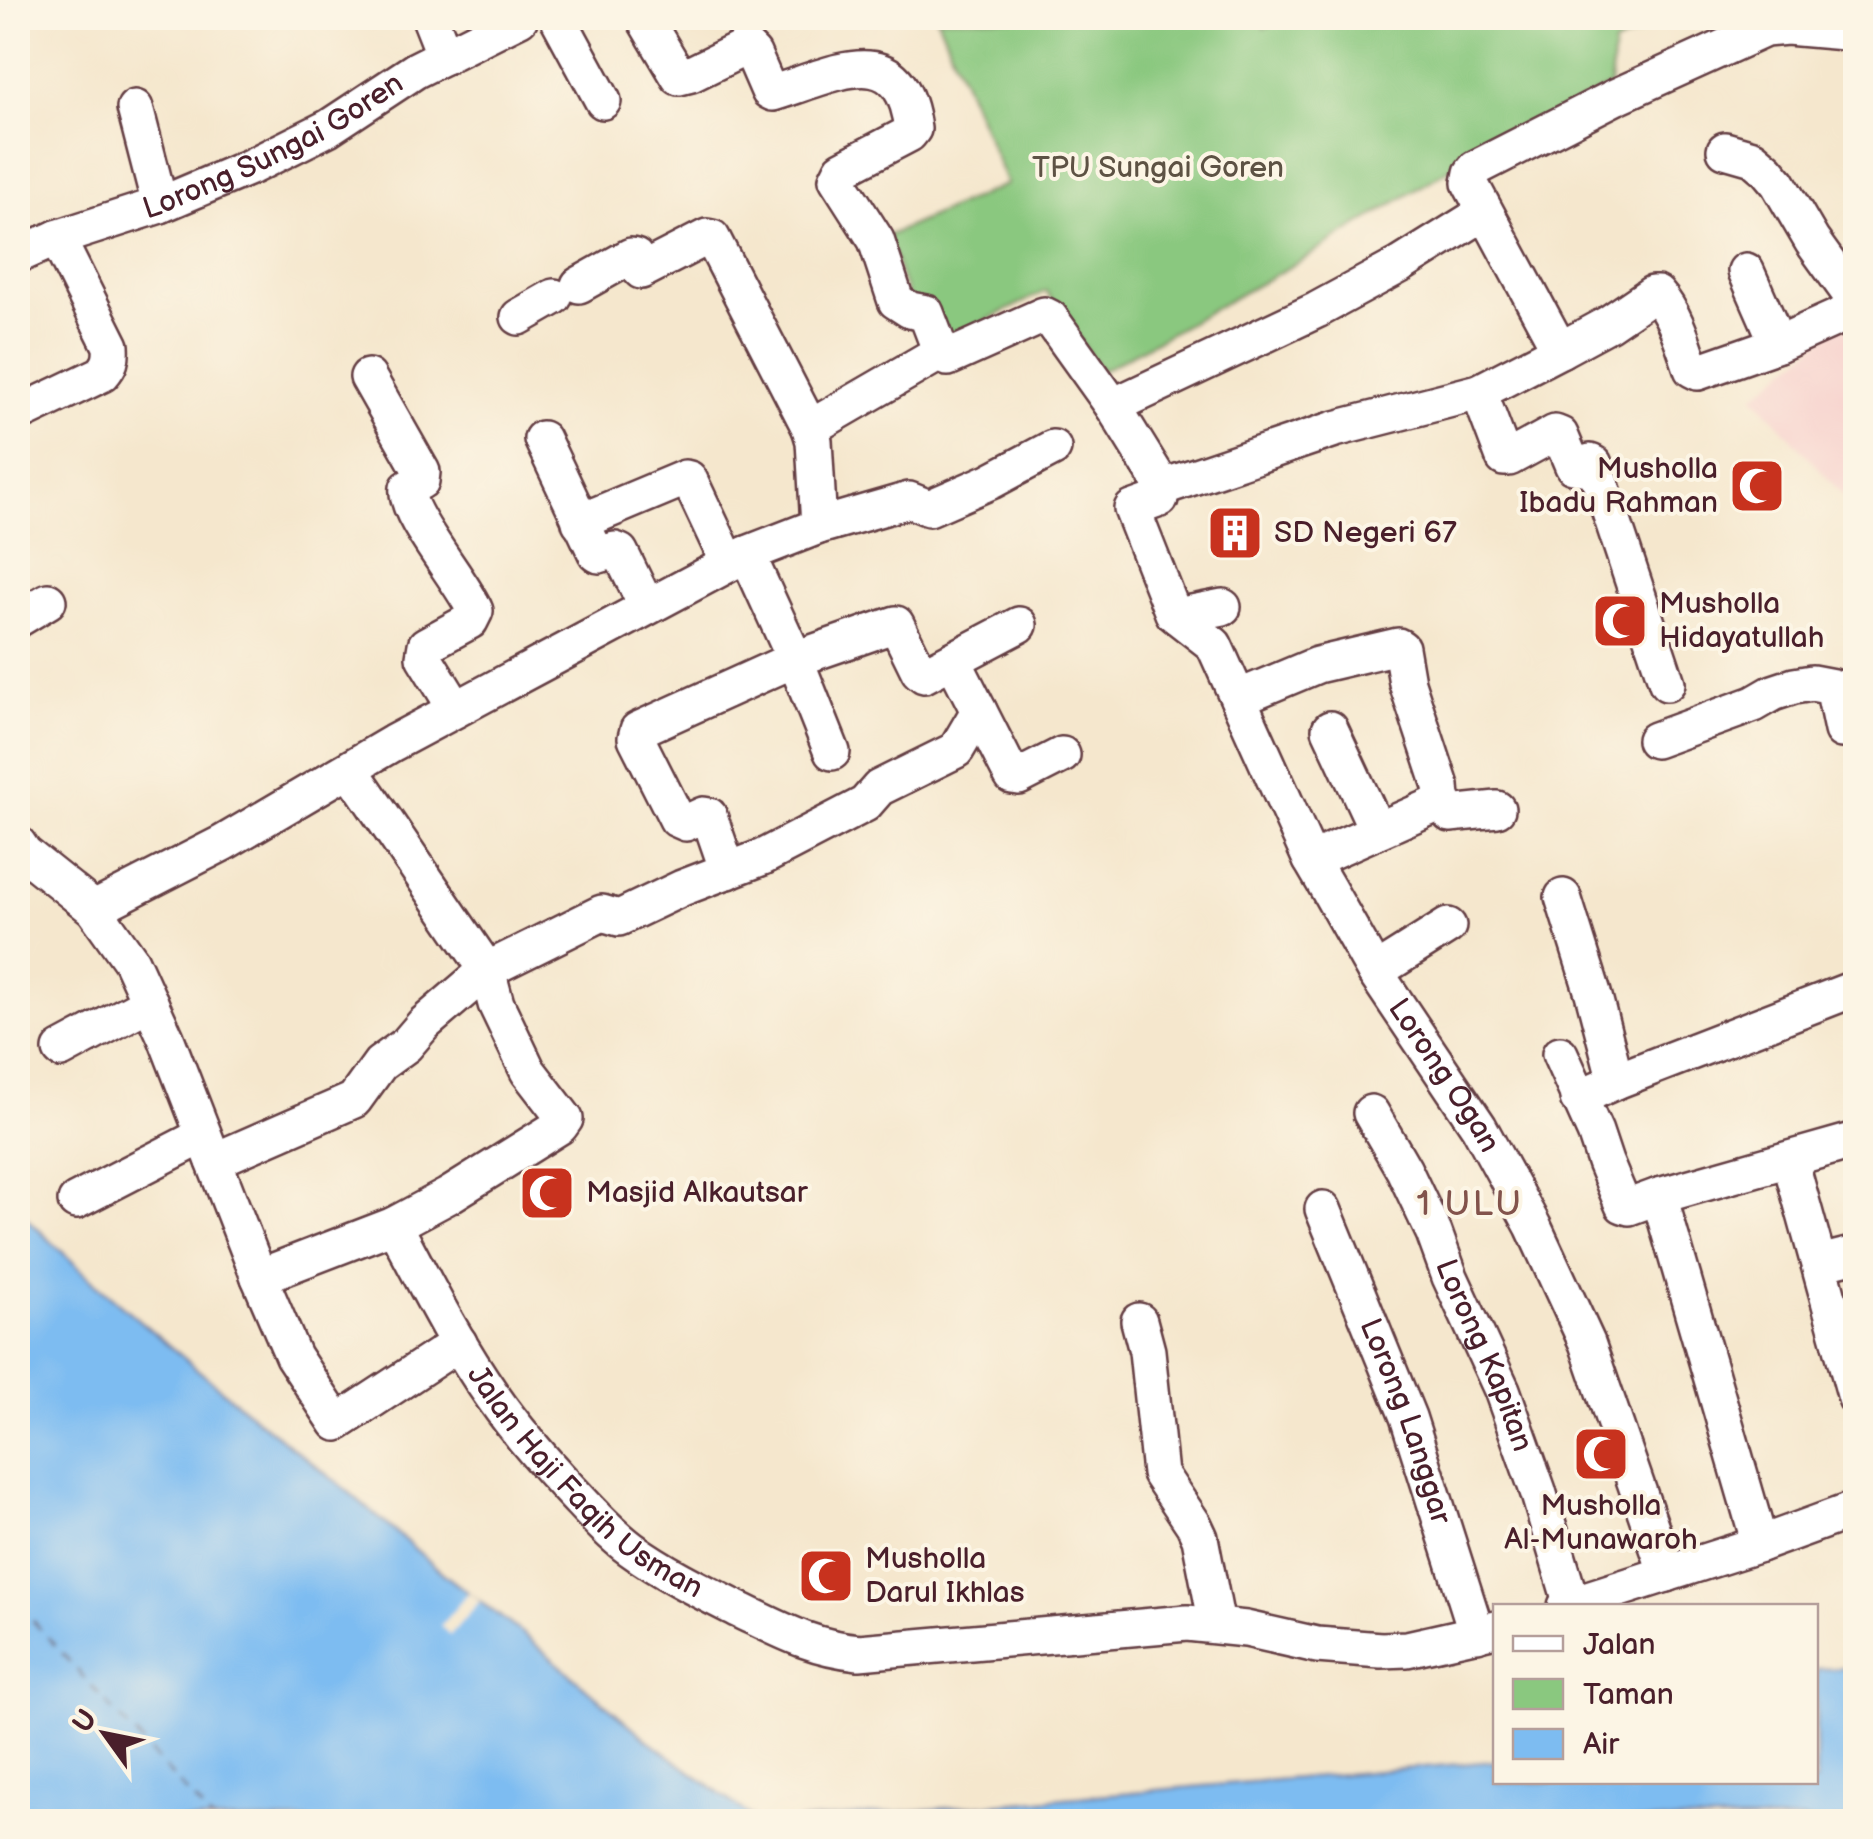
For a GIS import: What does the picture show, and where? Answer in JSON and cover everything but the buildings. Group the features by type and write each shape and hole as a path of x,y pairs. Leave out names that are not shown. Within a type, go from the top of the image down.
{"street":[{"path":"430,18 445,56"},
{"name":"Lorong Sungai Goren","path":"18,255 57,238 160,205 252,166 328,128 416,70 520,18"},
{"path":"558,18 603,101"},
{"path":"644,18 679,77 746,48 753,54 770,92 854,69 872,68 901,86 914,126 912,132 842,170 837,180 876,240 896,301 910,310 926,313 945,357 1044,315 1050,318 1113,406 1160,482 1160,499 1132,510 1174,613 1178,616 1223,607"},
{"path":"1560,350 1470,182 1476,168 1615,96 1765,29 1856,32"},
{"path":"135,108 160,205"},
{"path":"1160,482 1169,485 1335,429 1479,392 1656,294 1668,310 1692,368 1698,372 1778,344 1856,305 1778,183 1753,158 1725,150"},
{"path":"1113,406 1317,310 1485,212"},
{"path":"518,317 631,256 644,270 707,237 712,238 810,428 819,526"},
{"path":"18,414 102,374 110,366 111,346 57,238"},
{"path":"1746,271 1778,344"},
{"path":"810,428 941,352"},
{"path":"368,377 424,477 408,488 406,497 474,606 470,621 426,645 423,654 456,709"},
{"path":"1479,392 1502,457 1509,458 1555,433 1560,435 1573,466 1594,464 1667,683"},
{"path":"542,439 598,554 620,552 647,606"},
{"path":"95,911 223,843 456,709 736,560 819,526 909,500 929,508 1054,448"},
{"path":"580,522 685,478 690,480 722,548 736,560 787,642 832,752"},
{"path":"18,620 48,601"},
{"name":"Lorong Ogan","path":"1178,616 1214,645 1312,860 1375,972 1479,1127 1533,1226 1587,1343 1667,1574"},
{"path":"728,871 710,816 686,823 679,821 636,734 640,728 787,642 894,624 898,625 921,673 928,673 1019,626"},
{"path":"1238,698 1317,664 1399,646 1407,684 1450,814 1497,809"},
{"path":"954,660 1009,774 1016,778 1062,755"},
{"path":"1655,740 1754,704 1781,690 1812,683 1832,686 1842,730 1856,730"},
{"path":"76,1201 208,1148 354,1100 380,1064 487,970 602,913 619,918 674,891 764,856 864,804 879,788 956,750 978,711"},
{"path":"1330,728 1377,830"},
{"path":"258,1277 394,1225 464,1186 560,1126 565,1119 528,1071 496,1004 487,970 350,769"},
{"path":"1312,860 1436,805 1442,798"},
{"path":"26,865 95,911 131,961 293,1356 337,1423 459,1344"},
{"path":"1563,897 1616,1080"},
{"path":"1375,972 1448,926"},
{"path":"1578,1098 1856,988"},
{"path":"61,1050 150,1002"},
{"path":"1560,1054 1624,1206 1856,1140"},
{"name":"Lorong Kapitan","path":"1370,1113 1404,1170 1502,1390 1538,1491 1568,1604"},
{"path":"1790,1160 1853,1376"},
{"path":"1659,1196 1760,1544"},
{"name":"Lorong Langgar","path":"1323,1209 1408,1417 1442,1520 1486,1632"},
{"name":"Jalan Haji Faqih Usman","path":"394,1225 493,1398 541,1459 602,1525 662,1570 806,1642 837,1650 880,1652 1187,1623 1246,1629 1318,1645 1381,1650 1407,1649 1486,1632"},
{"path":"1820,1263 1856,1254"},
{"path":"1139,1321 1147,1351 1160,1474 1200,1538 1217,1625"},
{"path":"1575,1604 1856,1509"}],"shaded area":[{"path":"1841,324 1855,340 1855,498 1850,503 1754,396"}],"green space":[{"name":"TPU Sungai Goren","path":"937,18 1261,18 1264,28 1286,18 1670,18 1614,45 1610,86 1467,158 1304,259 1101,371 1046,291 926,350 887,236 1007,184"}],"water":[{"path":"18,1210 96,1284 255,1418 644,1737 757,1821 18,1821"},
{"path":"1855,1668 1855,1821 796,1821 1493,1761 1493,1784 1818,1784 1818,1669"}],"pier":[{"path":"469,1592 480,1601 450,1635 440,1626"}],"ferry route":[{"path":"18,1604 213,1822"}],"place":[{"name":"Musholla Ibadu Rahman","path":"1757,486"},
{"name":"SD Negeri 67","path":"1235,533"},
{"name":"Musholla Hidayatullah","path":"1620,621"},
{"name":"Masjid Alkautsar","path":"547,1193"},
{"name":"Musholla Al-Munawaroh","path":"1601,1454"},
{"name":"Musholla Darul Ikhlas","path":"826,1576"}],"district":[{"name":"1 ULU","path":"1470,1204"}]}
